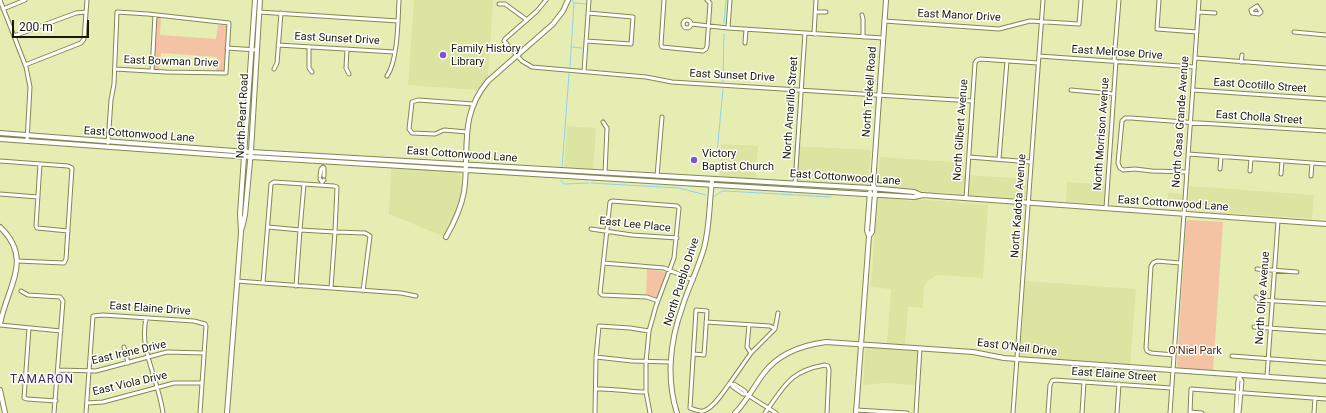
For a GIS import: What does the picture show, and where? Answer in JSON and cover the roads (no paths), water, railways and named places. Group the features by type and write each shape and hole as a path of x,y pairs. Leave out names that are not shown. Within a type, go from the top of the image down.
{"main road":[{"name":"North Peart Road","path":"227,413 241,232 240,214 255,0"},
{"name":"North Peart Road","path":"241,232 245,215 251,153 260,0"},
{"path":"446,237 458,214 464,192 467,132 473,104 480,91 488,81 553,24 563,11 568,0"},
{"name":"North Trekell Road","path":"856,411 869,236 867,231 870,194 873,187 886,0"},
{"name":"East Cottonwood Lane","path":"0,134 108,141 244,153"},
{"name":"East Cottonwood Lane","path":"0,139 712,182 914,197 922,195"},
{"name":"East Cottonwood Lane","path":"251,153 323,160 657,176 712,182 873,187 914,192 922,195 1326,224"},
{"name":"North Pueblo Drive","path":"677,413 674,406 671,362 676,325 704,249 712,182"},
{"path":"815,185 815,190"},
{"name":"North Trekell Road","path":"869,236 872,232 875,194 873,187"},
{"path":"0,226 8,234 14,247 17,261 17,270 2,312 0,324"},
{"name":"East O'Neil Drive","path":"735,413 764,372 779,358 789,352 813,343 826,342 973,352 1004,358 1326,381"},
{"path":"0,390 5,413"}],"street":[{"path":"0,0 4,15 25,64 30,88 27,141"},
{"path":"3,9 25,0"},
{"path":"25,64 80,43 84,39 87,0"},
{"path":"387,76 390,72 394,52 399,0"},
{"path":"499,4 505,4 527,20 546,0"},
{"path":"584,72 589,0"},
{"path":"664,0 662,47 703,50 706,49 707,46 710,3 708,0"},
{"path":"728,28 730,0"},
{"path":"814,34 816,0"},
{"name":"North Kadota Avenue","path":"1013,413 1043,0"},
{"name":"East Manor Drive","path":"884,21 999,29 1030,20 1079,24 1081,0"},
{"name":"North Morrison Avenue","path":"1106,208 1119,0"},
{"path":"1159,0 1157,29 1197,32"},
{"name":"North Casa Grande Avenue","path":"1170,413 1199,0"},
{"path":"1256,6 1257,0"},
{"path":"14,36 76,13 86,12"},
{"path":"108,146 115,69 117,12 154,14 229,23 227,48 257,50"},
{"path":"260,12 398,21"},
{"path":"816,12 826,12"},
{"path":"1198,12 1215,13"},
{"path":"274,68 277,62 281,13"},
{"path":"586,41 631,44 632,37 633,16 588,13"},
{"path":"152,71 154,14"},
{"path":"862,15 864,19 863,37"},
{"name":"East Sunset Drive","path":"527,20 504,41 525,64 532,67 646,77 672,82 972,101"},
{"path":"691,24 746,30 883,38"},
{"path":"745,43 746,30"},
{"path":"1294,32 1326,35"},
{"name":"North Amarillo Street","path":"795,184 805,33"},
{"name":"East Sunset Drive","path":"278,45 394,52"},
{"path":"309,47 309,68 312,72"},
{"name":"East Bowman Drive","path":"115,69 226,73 227,48"},
{"path":"347,49 346,68 349,74"},
{"name":"East Melrose Drive","path":"1039,56 1194,67"},
{"path":"1241,62 1242,56"},
{"path":"1195,58 1326,68"},
{"name":"North Gilbert Avenue","path":"966,198 975,64 977,60 980,59 1007,61"},
{"path":"999,159 1007,61 1038,63"},
{"path":"1071,90 1114,94"},
{"name":"East Ocotillo Street","path":"1193,90 1326,99"},
{"path":"467,132 444,130 435,134 412,133 409,129 412,102 418,100 473,104"},
{"path":"657,176 662,117"},
{"name":"East Cholla Street","path":"1120,143 1122,121 1125,118 1326,131"},
{"path":"603,122 607,128 605,173"},
{"path":"1111,142 1120,143 1118,163 1120,168 1123,170 1135,169 1187,172"},
{"path":"1188,154 1326,164"},
{"path":"969,157 1031,162"},
{"path":"1220,169 1221,157"},
{"path":"1250,171 1251,159"},
{"path":"322,178 324,168 323,160"},
{"path":"0,161 68,166 72,168 66,259 64,263 17,261"},
{"path":"1281,174 1282,161"},
{"path":"1311,176 1312,163"},
{"path":"40,164 36,226 37,228 68,231"},
{"path":"263,283 271,184 274,182 304,184 322,178 336,186 338,189 331,288"},
{"path":"296,286 304,184"},
{"path":"0,194 38,197"},
{"path":"650,413 646,392 646,362 649,331 658,301 674,258 678,208 677,206 612,201 610,202 602,263 600,292 602,294 648,297 658,301"},
{"name":"North Olive Avenue","path":"1267,376 1278,221"},
{"path":"268,227 368,234 370,236 363,291"},
{"name":"East Lee Place","path":"591,229 632,235 676,238"},
{"path":"1174,355 1151,353 1147,351 1146,348 1151,266 1156,260 1180,263"},
{"path":"602,263 660,268 693,280"},
{"path":"1258,269 1297,272"},
{"path":"237,281 402,293 416,296"},
{"path":"21,291 28,295 60,297 63,301 54,413"},
{"path":"1256,297 1259,300 1326,304"},
{"path":"694,354 704,355 706,311 696,310 690,408 700,412 704,411 716,401 731,384 751,353 775,329 778,313"},
{"name":"East Elaine Drive","path":"89,371 93,316 103,315 194,321 205,324 204,353"},
{"path":"146,318 144,333 146,349 158,387 163,413"},
{"path":"706,322 770,326 775,329"},
{"path":"0,324 61,331"},
{"path":"749,325 747,347 751,353"},
{"path":"595,413 596,357 599,326 649,331"},
{"path":"1254,327 1326,332"},
{"path":"29,328 24,398 56,401"},
{"path":"124,347 128,363"},
{"path":"916,413 920,348"},
{"name":"East Irene Drive","path":"58,370 96,371 167,352 204,353"},
{"path":"200,413 204,353"},
{"path":"1232,356 1326,363"},
{"path":"596,357 646,362 671,362"},
{"path":"765,413 781,389 790,380 801,372 824,365 828,366 829,386 827,413"},
{"path":"86,413 89,371"},
{"path":"1236,413 1240,376"},
{"name":"East Elaine Street","path":"1048,413 1050,385 1054,380 1171,388"},
{"path":"1082,413 1084,382"},
{"name":"East Viola Drive","path":"87,403 103,402 174,383 202,383"},
{"path":"731,384 734,384 747,395 776,413"},
{"path":"1117,413 1119,384"},
{"path":"596,389 646,392"},
{"path":"1202,413 1190,412 1191,390 1326,399"},
{"path":"1239,393 1239,413"},
{"path":"1314,413 1315,398"},
{"path":"856,411 907,413"}],"waterway":[{"path":"570,67 574,3 572,0"},
{"path":"724,23 726,0"},
{"path":"575,3 586,4"},
{"path":"723,82 724,34"},
{"path":"571,47 582,48"},
{"path":"562,168 569,74"},
{"path":"717,153 723,89"},
{"path":"561,180 564,184 589,183"},
{"path":"591,183 679,188 706,195"},
{"path":"715,196 722,191 726,191 831,197"}],"place":[{"name":"Family History Library","path":"443,55"},
{"name":"Victory Baptist Church","path":"694,160"}],"district":[{"name":"TAMARON","path":"42,380"}],"park label":[{"name":"O'Niel Park","path":"1195,351"}]}
